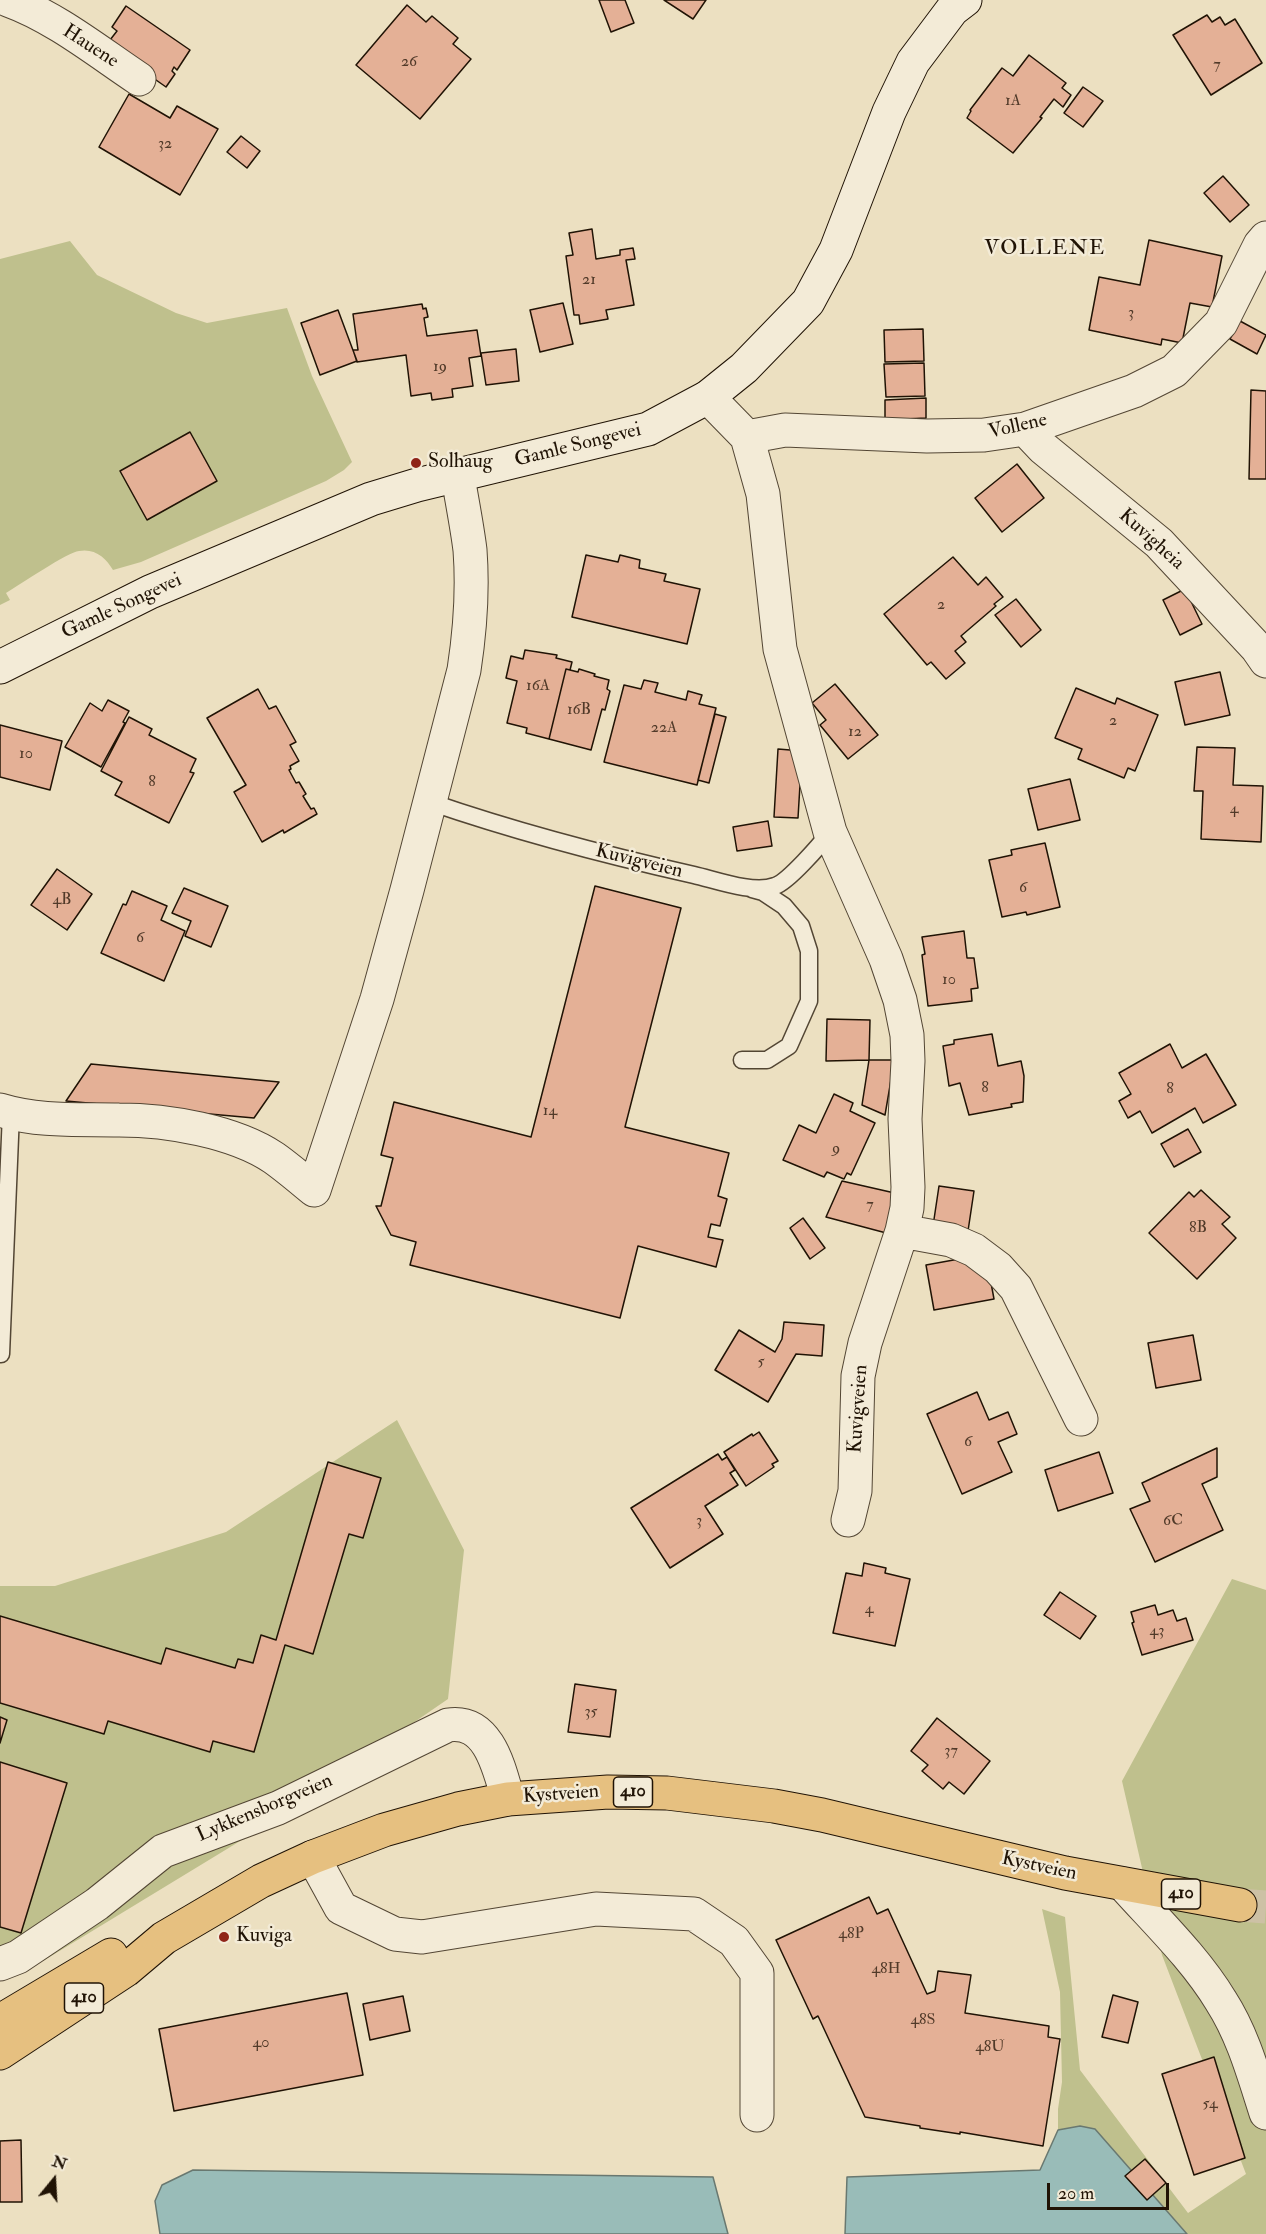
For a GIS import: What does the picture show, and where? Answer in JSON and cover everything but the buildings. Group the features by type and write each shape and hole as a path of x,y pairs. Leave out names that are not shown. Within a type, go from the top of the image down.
{"main road":[{"name":"Kystveien","path":"0,2053 126,1970 164,1938 261,1881 313,1857 384,1830 458,1809 508,1798 608,1792 667,1793 744,1801 822,1815 1023,1863 1123,1884 1240,1905"},
{"name":"Kystveien","path":"0,2020 114,1953 164,1938"}],"street":[{"name":"Hauene","path":"8,0 26,6 71,33 139,79"},
{"name":"Gamle Songevei","path":"0,667 150,592 371,499 417,485 458,477 648,429 708,397 744,369 808,302 836,250 889,112 913,62 952,10 965,0"},
{"name":"Vollene","path":"747,437 785,430 927,436 984,435 1025,429 1134,391 1174,371 1221,323 1260,245 1266,238"},
{"path":"708,397 747,437"},
{"name":"Kuvigheia","path":"1025,429 1043,448 1159,543 1257,648 1266,661"},
{"name":"Kuvigveien","path":"747,437 763,494 780,649 830,832 886,959 900,999 907,1035 905,1119 907,1208 902,1231 871,1323 858,1376 855,1491 848,1520"},
{"path":"6,1112 52,1119 123,1120 180,1125 244,1143 273,1158 314,1190 377,999 464,670 469,634 470,550 458,477"},
{"path":"902,1231 951,1240 974,1250 998,1268 1016,1288 1081,1419"},
{"name":"Lykkensborgveien","path":"0,1964 18,1957 97,1904 163,1851 278,1808 448,1725 460,1723 480,1732 495,1757 508,1798"},
{"path":"313,1857 341,1908 395,1934 422,1937 596,1909 694,1914 734,1941 757,1973 757,2115"},
{"path":"1123,1884 1199,1970 1221,2001 1248,2058 1266,2113"}],"lane":[{"name":"Kuvigveien","path":"430,802 485,821 636,862 752,888 776,886 815,852 830,832"},
{"path":"742,1060 767,1060 789,1046 809,1001 809,951 801,926 784,906 763,892 752,888"},
{"path":"1,1354 6,1112"}],"green space":[{"path":"70,241 97,275 176,313 207,323 287,308 312,376 352,462 326,481 141,562 113,570 103,558 95,553 85,550 73,553 6,593 10,600 0,605 0,259"},
{"path":"397,1420 464,1550 448,1699 250,1835 43,1961 0,1959 0,1586 55,1586 226,1532"},
{"path":"1232,1579 1266,1590 1266,2234 1187,2234 1095,2129 1080,2126 1058,2130 1062,2082 1060,1992 1042,1909 1065,1917 1080,2070 1188,2213 1246,2174 1162,1955 1122,1781"}],"water":[{"path":"1080,2126 1095,2129 1187,2234 845,2234 847,2177 1040,2170 1058,2130"},
{"path":"193,2170 713,2177 728,2234 160,2234 155,2201 162,2185"}],"tunnel":[{"path":"1240,1905 1266,1907"}],"place":[{"name":"Solhaug","path":"416,463"},
{"name":"Kuviga","path":"224,1937"}],"district":[{"name":"VOLLENE","path":"1045,249"}]}
